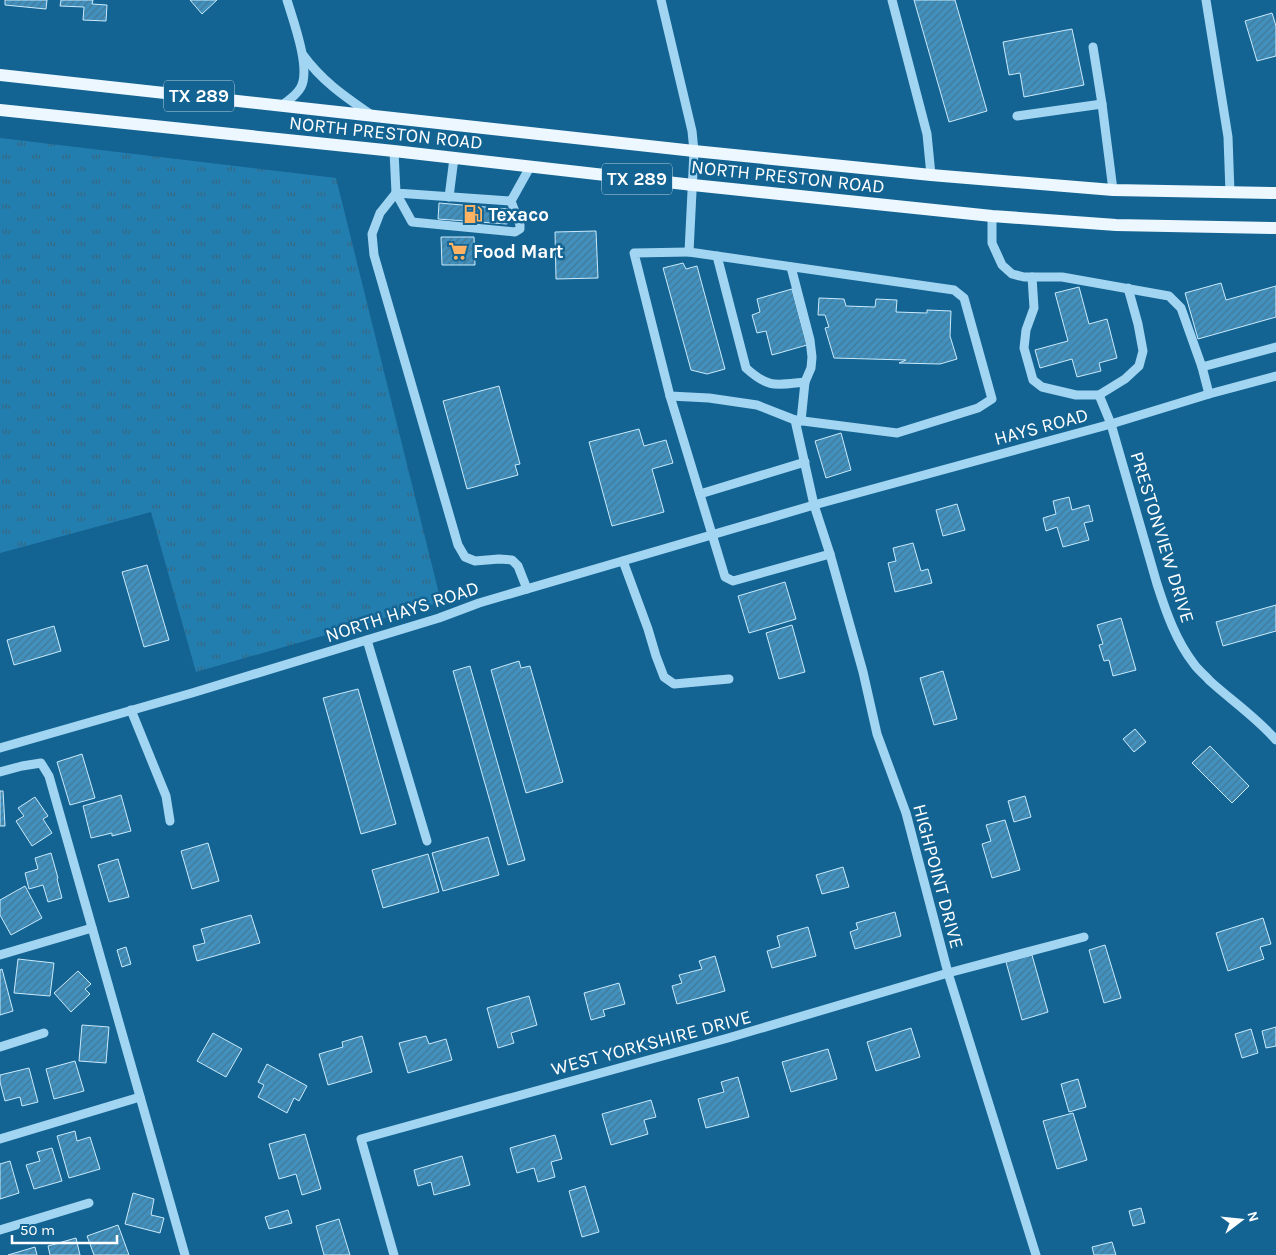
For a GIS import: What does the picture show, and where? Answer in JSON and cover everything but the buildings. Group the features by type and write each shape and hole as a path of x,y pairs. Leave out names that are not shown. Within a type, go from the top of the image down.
{"main road":[{"name":"NORTH PRESTON ROAD","path":"0,75 930,175 1113,190 1276,193"},
{"name":"NORTH PRESTON ROAD","path":"0,110 992,216 1116,225 1276,228"}],"street":[{"path":"282,105 293,97 302,86 305,75 303,55 287,0"},
{"path":"661,0 690,121 694,151 689,252"},
{"path":"892,0 928,134 930,175"},
{"path":"1206,0 1228,137 1230,193"},
{"path":"1093,47 1113,190"},
{"path":"303,55 313,70 371,116"},
{"path":"1017,116 1102,104"},
{"path":"394,152 396,193 412,222 515,232 520,229 520,225 511,201 530,167"},
{"path":"449,197 454,158"},
{"path":"396,193 511,201"},
{"path":"396,193 380,213 372,234 374,255 458,545 465,557 475,562 498,559 512,560 518,566 527,589"},
{"path":"992,216 992,244 1002,265 1012,274 1024,277 1062,277 1169,296 1181,308 1202,367 1209,394"},
{"path":"670,396 709,398 756,405 798,420 897,433 978,408 992,399 964,298 954,290 689,252 634,253 670,396 725,578 733,581 830,554"},
{"path":"718,256 746,368 768,384 779,385 805,382"},
{"name":"HIGHPOINT DRIVE","path":"791,267 810,340 812,357 798,420 814,505 830,554 863,672 878,734 906,813 948,973 1036,1255"},
{"path":"1032,277 1034,308 1026,330 1024,348 1033,380 1042,387 1076,395 1099,395 1125,379 1139,366 1143,351 1128,288"},
{"path":"1202,367 1276,347"},
{"name":"HAYS ROAD","path":"814,505 1111,424 1276,376"},
{"name":"PRESTONVIEW DRIVE","path":"1099,395 1111,424 1157,584 1177,638 1194,666 1265,727 1275,738"},
{"path":"700,494 805,462"},
{"name":"NORTH HAYS ROAD","path":"0,747 367,640 439,618 479,603 814,505"},
{"path":"624,561 664,677 674,684 729,679"},
{"path":"367,640 427,840"},
{"path":"131,710 166,796 170,821"},
{"path":"0,772 41,763 49,776 185,1255"},
{"path":"0,955 92,928"},
{"name":"WEST YORKSHIRE DRIVE","path":"394,1255 361,1139 728,1038 948,973 1084,937"},
{"path":"0,1047 44,1033"},
{"path":"0,1138 140,1097"},
{"path":"0,1230 88,1203"}],"green space":[{"path":"0,138 336,178 441,602 196,672 151,512 0,553"}],"place":[{"name":"Texaco","path":"473,214"},
{"name":"Food Mart","path":"458,251"}]}
